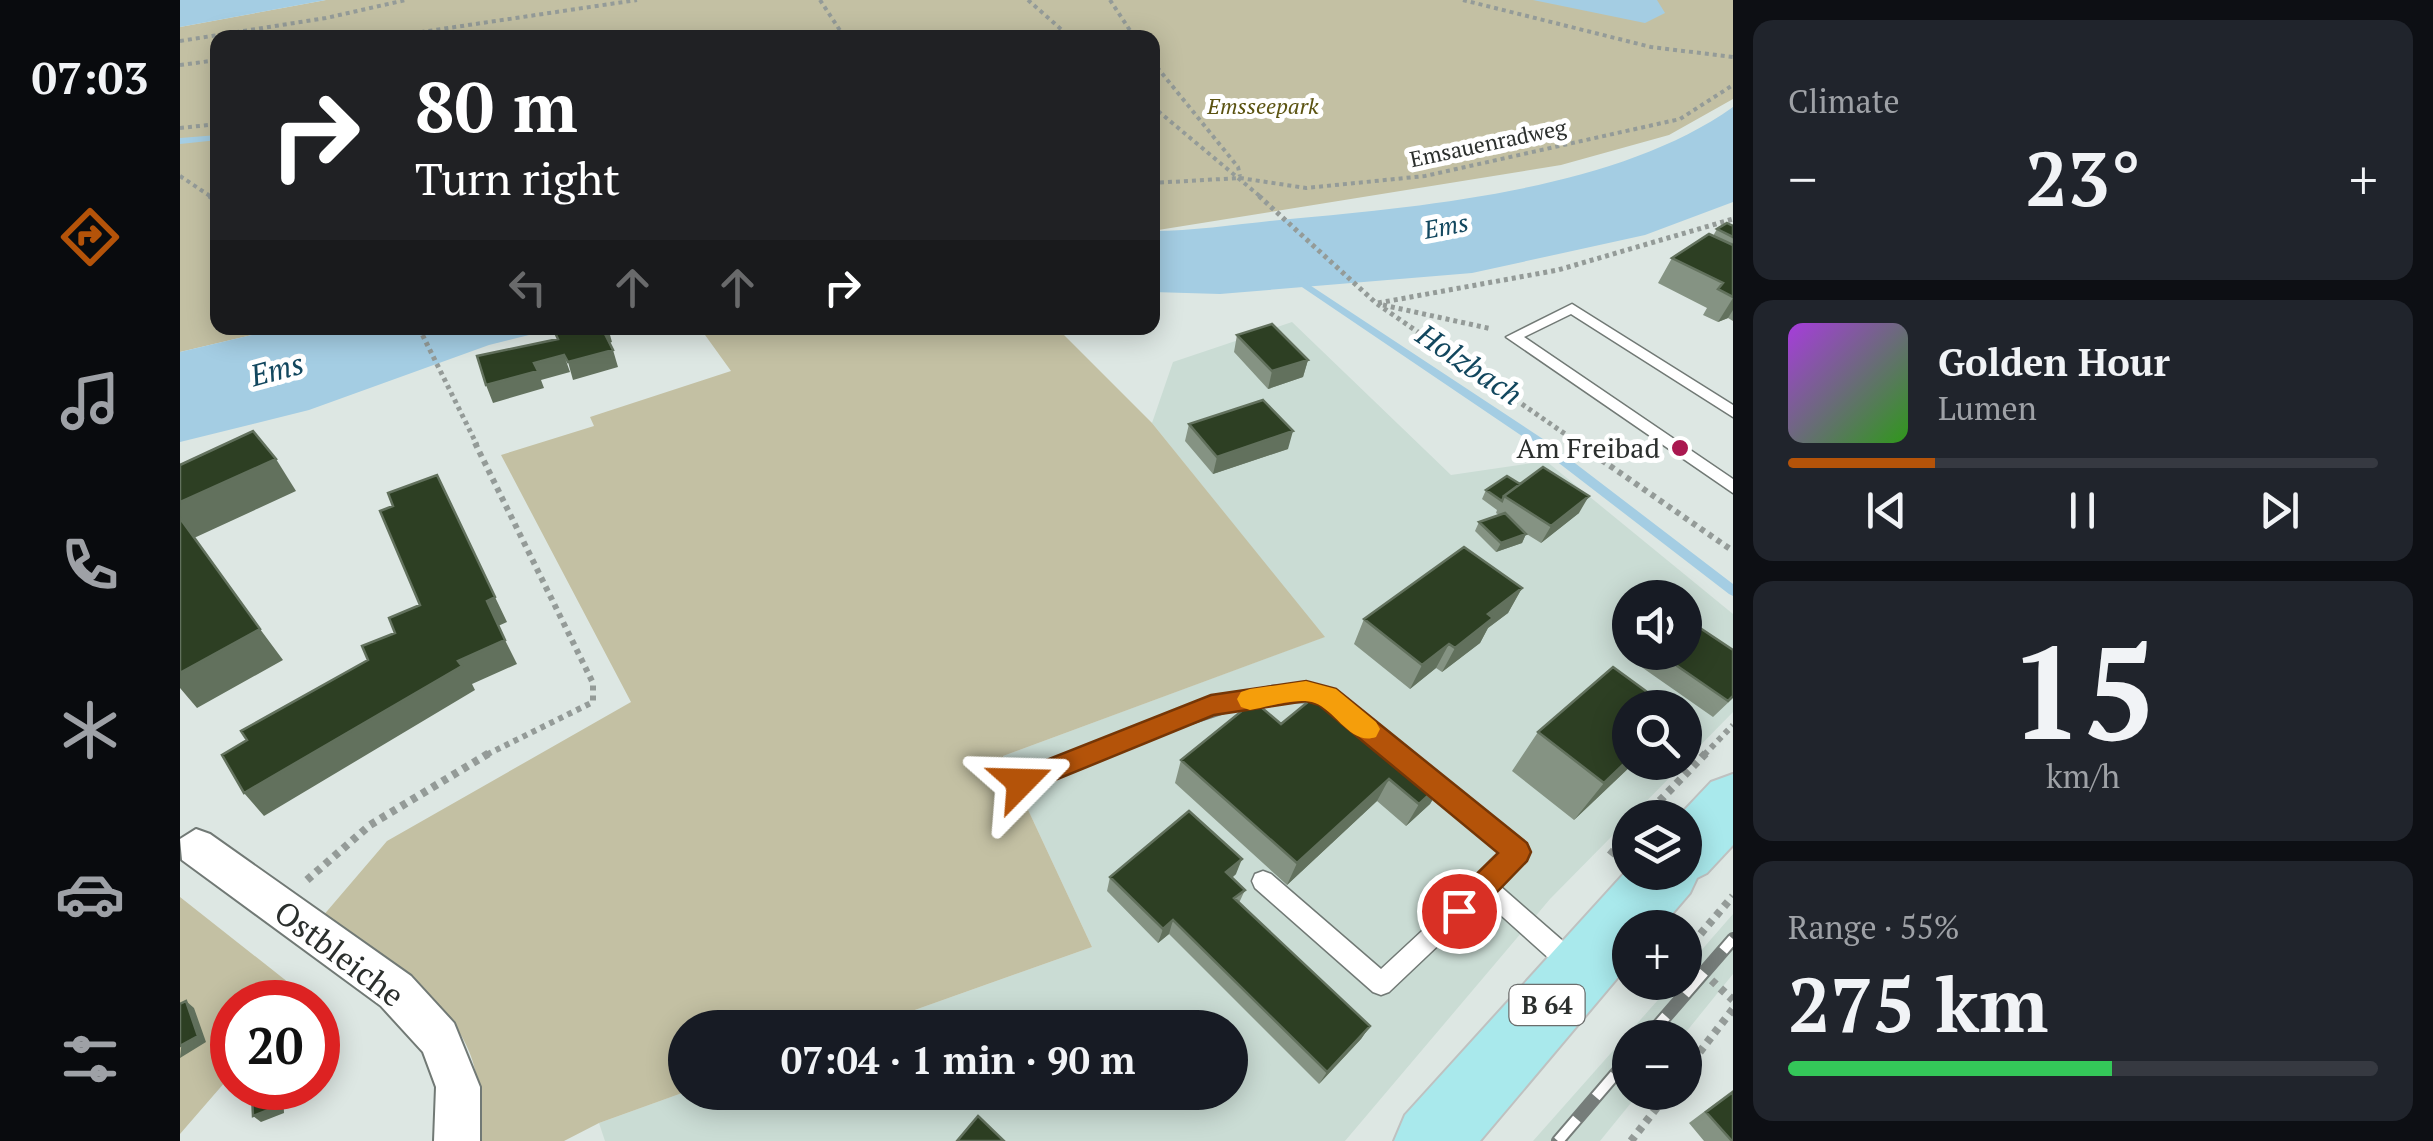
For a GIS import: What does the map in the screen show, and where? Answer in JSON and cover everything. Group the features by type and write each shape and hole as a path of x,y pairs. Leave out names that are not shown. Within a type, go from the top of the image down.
{"main road":[{"path":"1702,834 1733,801"},
{"name":"B 64","path":"1431,1141 1651,890"}],"street":[{"name":"Ostbleiche","path":"196,847 396,991 439,1038 458,1087 457,1141"}],"lane":[{"path":"1733,412 1572,308 1514,337 1733,487"},
{"path":"1021,782 1211,705 1306,691 1327,696 1356,721"},
{"path":"1264,881 1382,984 1517,852 1400,757"},
{"path":"1484,887 1579,970"}],"path":[{"path":"250,30 406,0"},
{"path":"436,30 637,0"},
{"path":"820,0 840,30"},
{"path":"1028,0 1062,30"},
{"path":"1110,0 1130,30"},
{"path":"1463,0 1651,47 1733,58"},
{"path":"180,41 210,36"},
{"path":"180,64 210,61"},
{"path":"1160,71 1238,168 1240,178"},
{"name":"Emsauenradweg","path":"1160,183 1240,178 1306,188 1425,176 1680,119 1733,86"},
{"path":"1160,113 1240,178 1376,303 1733,551"},
{"path":"180,128 210,125"},
{"path":"180,176 210,197"},
{"path":"1376,303 1545,276 1642,251 1733,219"},
{"path":"1376,303 1514,337"},
{"path":"276,907 370,825 467,764 592,702 593,684 424,335"},
{"path":"1661,800 1733,724"},
{"path":"1702,933 1733,896"},
{"path":"1702,970 1733,1000"},
{"path":"1702,1049 1733,1009"},
{"path":"1631,1141 1654,1110"}],"shaded area":[{"path":"1292,322 1451,475 1546,461 1691,580 1612,580 1612,670 1702,670 1702,589 1733,614 1733,712 1702,744 1702,690 1612,690 1612,780 1667,780 1648,800 1612,800 1612,836 1550,899 1345,1141 605,1141 599,1123 668,1098 668,1110 1248,1110 1248,1010 915,1010 1092,947 1003,756 1324,637 1152,423 1173,362"},
{"path":"1733,914 1733,974 1696,1020 1640,1020 1658,1000 1702,1000 1702,950"},
{"path":"1612,1052 1612,1110 1625,1110 1600,1141 1533,1141"}],"green space":[{"name":"Emsseepark","path":"326,0 1733,0 1733,99 1669,135 1561,165 1160,230 1160,30 210,30 210,335 252,335 180,352 180,27"},
{"path":"705,335 1064,335 1152,423 1325,637 1003,756 1092,947 915,1010 668,1010 668,1098 599,1123 564,1141 479,1141 477,1079 469,1051 456,1027 417,984 322,917 387,841 631,702 501,455 594,426 590,417 731,371"},
{"path":"180,897 285,980 210,980 210,1099 180,1134"}],"water":[{"path":"180,0 326,0 180,27"},
{"path":"1533,0 1657,0 1665,13 1645,23"},
{"name":"Ems","path":"1733,107 1733,202 1645,235 1472,273 1220,294 1160,292 1160,231 1401,208 1520,189 1635,157 1687,135"},
{"name":"Ems","path":"252,335 529,335 489,345 309,410 180,442 180,352"}],"building":[{"path":"1727,223 1733,226 1733,237 1717,229"},
{"path":"1709,234 1733,245 1733,297 1718,289 1723,283 1672,258"},
{"path":"1272,324 1308,360 1272,371 1237,335"},
{"path":"556,335 606,335 613,350 568,362 564,355 534,363 538,371 486,385 477,356 558,339"},
{"path":"1263,400 1293,431 1217,457 1189,424"},
{"path":"253,431 276,459 180,502 180,465"},
{"path":"1543,467 1589,496 1551,526 1504,496"},
{"path":"437,475 495,597 487,601 505,640 458,661 462,666 244,793 222,755 247,740 241,731 368,660 362,646 395,633 389,618 420,605 380,511 393,506 388,493"},
{"path":"1507,476 1520,484 1502,501 1486,490"},
{"path":"1505,513 1526,534 1501,543 1479,522"},
{"path":"180,518 260,629 180,673"},
{"path":"1464,547 1522,588 1488,614 1493,618 1455,648 1449,644 1422,665 1364,619"},
{"path":"1702,629 1733,650 1733,696 1728,701 1683,670 1702,670"},
{"path":"1612,668 1644,690 1612,690 1612,775 1604,783 1538,732"},
{"path":"1326,687 1444,781 1419,804 1389,779 1297,863 1181,760 1254,701 1281,724"},
{"path":"1189,811 1242,859 1226,872 1245,890 1234,898 1370,1026 1327,1072 1173,920 1163,929 1110,877"},
{"path":"186,1001 198,1036 180,1046 180,1004"},
{"path":"1733,1092 1733,1141 1732,1141 1706,1112"},
{"path":"978,1116 1004,1141 957,1141"}],"waterway":[{"path":"180,141 210,138"},
{"name":"Holzbach","path":"1296,279 1542,444 1733,591"}],"railway":[{"path":"1663,1020 1733,939"},
{"path":"1558,1141 1612,1078"}],"slow traffic":[{"path":"1250,699 1306,691 1327,696 1367,729"}],"place":[{"name":"Am Freibad","path":"1680,448"}],"route":[{"path":"1021,782 1211,705 1306,691 1327,696 1517,852 1459,911"}]}
